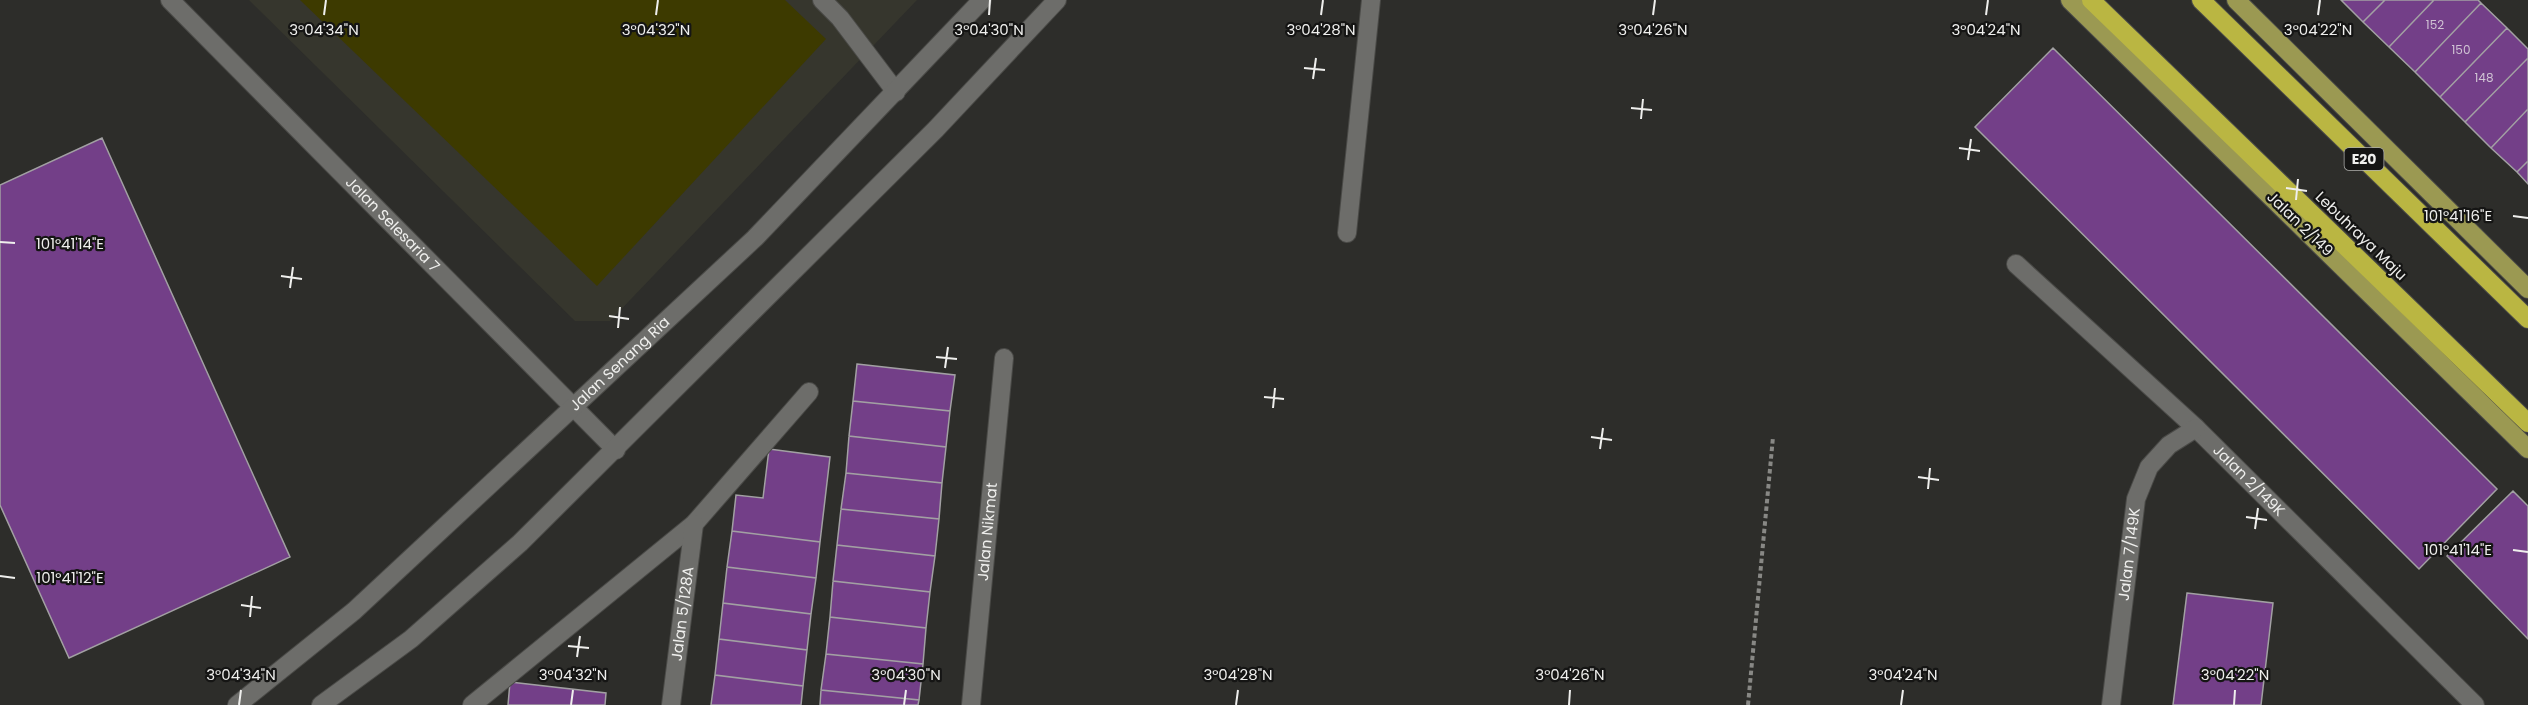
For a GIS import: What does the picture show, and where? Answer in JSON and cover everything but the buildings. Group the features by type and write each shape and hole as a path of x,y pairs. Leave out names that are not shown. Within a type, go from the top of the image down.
{"highway":[{"name":"Lebuhraya Maju","path":"2091,0 2528,423"},
{"name":"E20","path":"2201,0 2528,319"}],"main road":[{"name":"Jalan 2/149","path":"2070,0 2528,450"},
{"path":"2236,0 2528,289"}],"street":[{"name":"Jalan Selesaria 7","path":"170,0 616,450"},
{"path":"822,0 840,18 897,92"},
{"name":"Jalan Senang Ria","path":"237,705 354,611 755,238 897,92 982,0"},
{"path":"321,705 411,639 520,543 936,129 1057,0"},
{"path":"1347,233 1371,0"},
{"name":"Jalan 2/149K","path":"2016,264 2196,428 2475,705"},
{"name":"Jalan Nikmat","path":"971,705 1004,358"},
{"path":"472,705 694,524 809,392"},
{"name":"Jalan 7/149K","path":"2111,705 2136,499 2149,467 2169,445 2196,428"},
{"name":"Jalan 5/128A","path":"671,705 694,524"}],"path":[{"path":"1748,705 1773,437"}],"shaded area":[{"path":"249,0 917,0 610,321 575,321"},
{"path":"300,0 785,0 826,39 597,286"}]}
